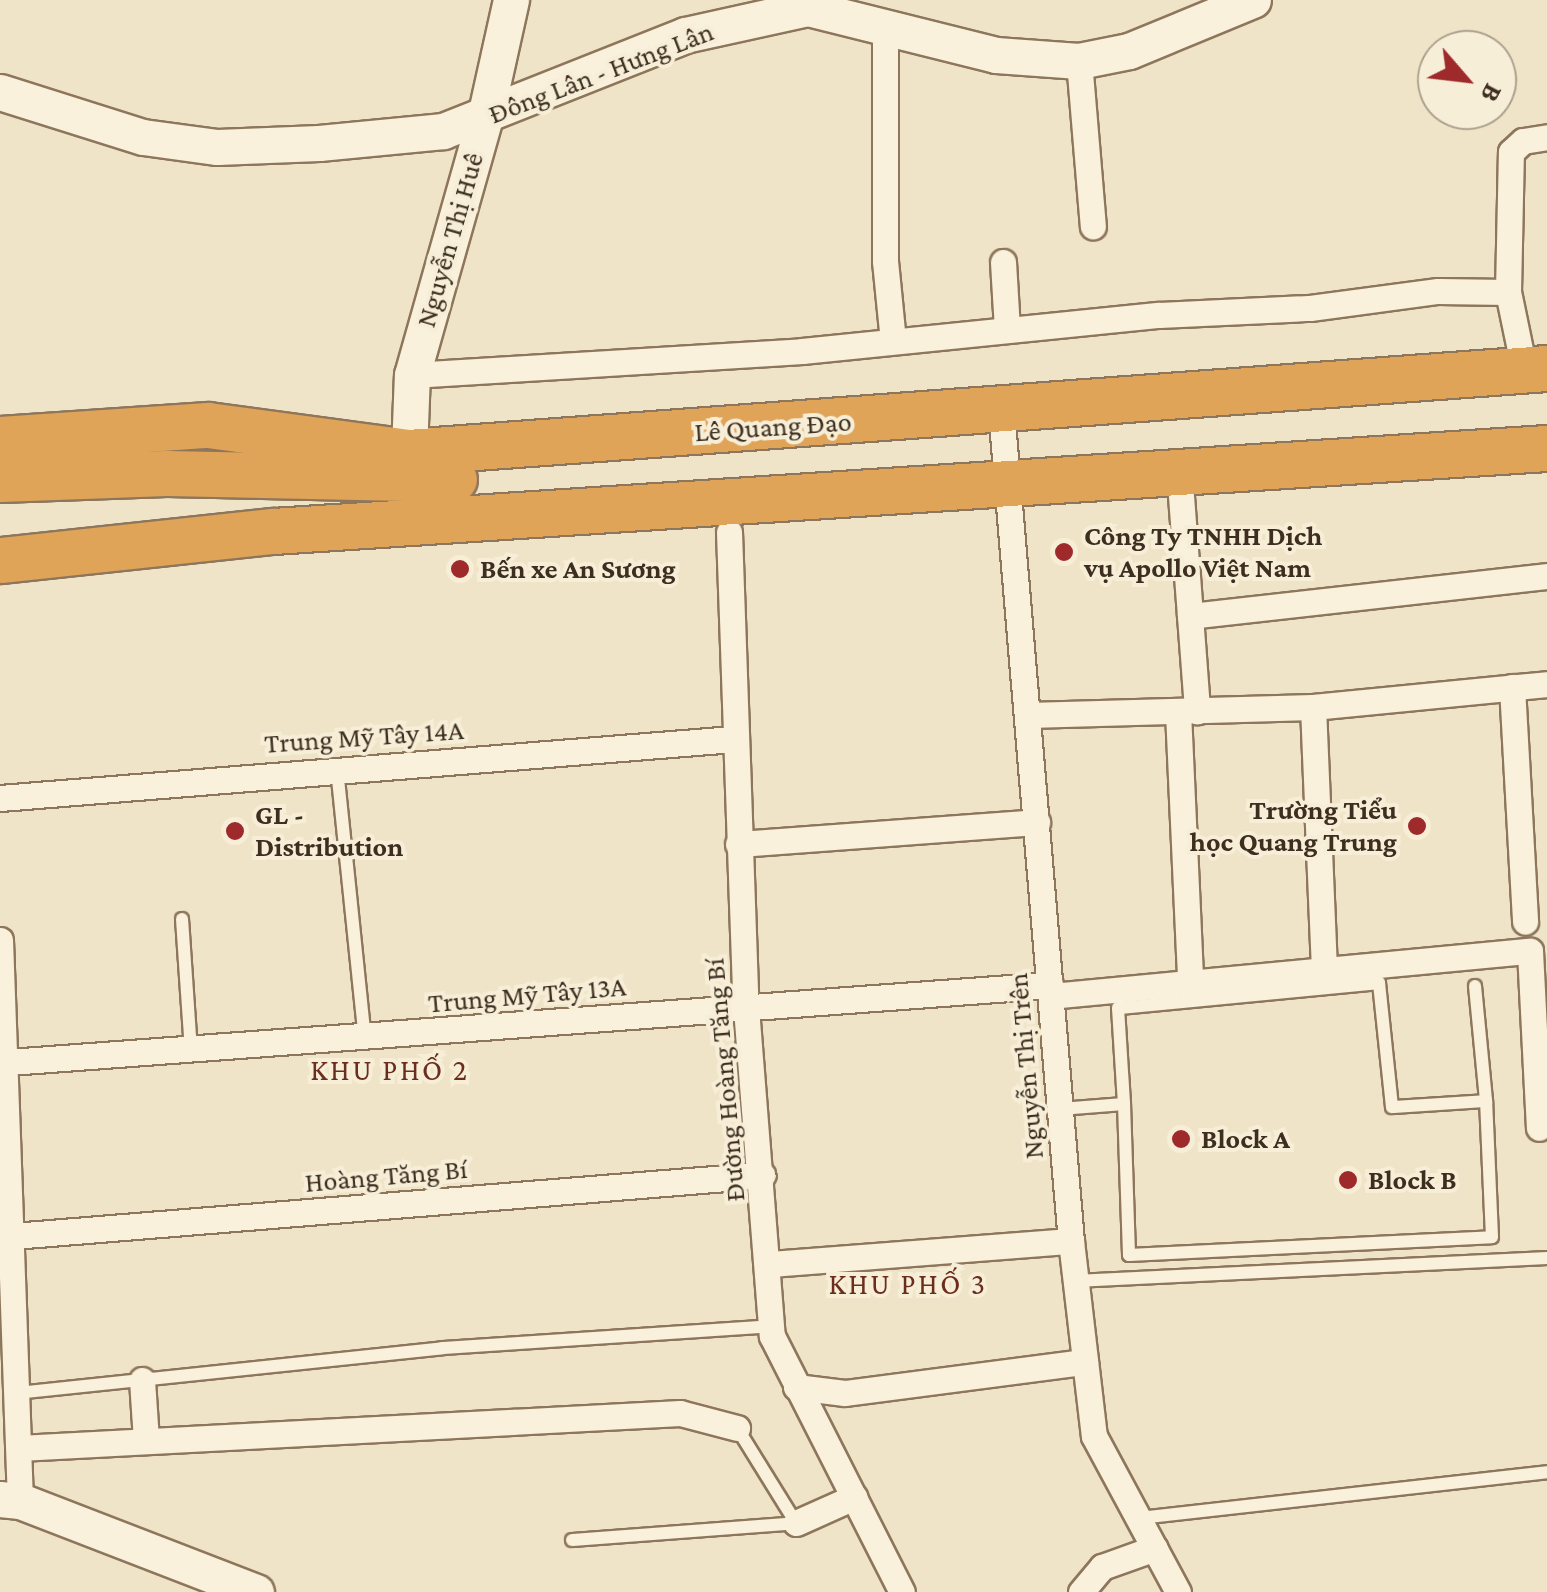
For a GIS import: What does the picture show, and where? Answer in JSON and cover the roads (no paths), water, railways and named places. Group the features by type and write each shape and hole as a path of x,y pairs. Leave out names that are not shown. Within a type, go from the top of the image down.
{"highway":[{"name":"Lê Quang Đạo","path":"0,479 408,468 1539,376"},
{"name":"Lê Quang Đạo","path":"0,439 208,425 408,468"},
{"path":"103,432 198,473"},
{"path":"0,537 91,529 273,531 817,513 1009,499 1547,448"},
{"path":"1009,499 1181,496 1547,470"},
{"path":"0,582 728,532 817,513"},
{"path":"0,560 273,531"}],"street":[{"name":"Nguyễn Thị Huê","path":"408,468 412,374 485,117 510,0"},
{"name":"Đông Lân - Hưng Lân","path":"0,92 143,137 217,147 443,131 685,35 808,8 996,54 1078,61 1129,51 1235,4"},
{"path":"886,25 885,261 893,341"},
{"path":"1078,61 1093,226"},
{"path":"1539,376 1508,292 1511,152 1523,140 1547,137"},
{"path":"1003,262 1006,330"},
{"path":"412,374 1310,308 1438,291 1508,292"},
{"name":"Nguyễn Thị Trên","path":"1002,420 1071,1241 1094,1436 1178,1592"},
{"path":"1181,496 1190,616 1190,980"},
{"name":"Đường Hoàng Tăng Bí","path":"728,532 746,1008 764,1175 772,1326 796,1387 902,1592"},
{"path":"1190,616 1547,576"},
{"path":"1028,714 1313,707 1547,684"},
{"path":"1512,688 1525,922"},
{"path":"1313,707 1324,968"},
{"name":"Trung Mỹ Tây 14A","path":"0,798 733,739"},
{"path":"738,844 1036,822"},
{"path":"0,940 9,1062 19,1448 10,1500 256,1592"},
{"path":"1538,951 1539,1128"},
{"name":"Trung Mỹ Tây 13A","path":"9,1062 191,1052 746,1008 1050,991 1538,951"},
{"name":"Hoàng Tăng Bí","path":"13,1236 764,1175"},
{"path":"770,1264 1071,1241"},
{"path":"796,1387 844,1393 1085,1362"},
{"path":"142,1380 146,1442"},
{"path":"19,1448 680,1413 737,1428"},
{"path":"796,1523 854,1497"},
{"path":"1080,1592 1102,1567 1154,1548"}],"lane":[{"path":"337,769 364,1038"},
{"path":"182,919 191,1052"},
{"path":"1475,986 1486,1100 1492,1237 1129,1255 1118,1008 1379,984 1392,1106 1486,1100"},
{"path":"1060,1109 1124,1104"},
{"path":"1075,1281 1547,1258"},
{"path":"17,1393 442,1348 772,1326"},
{"path":"572,1540 796,1523 737,1428"},
{"path":"1136,1518 1547,1472"}],"place":[{"name":"Công Ty TNHH Dịch vụ Apollo Việt Nam","path":"1064,552"},
{"name":"Bến xe An Sương","path":"460,569"},
{"name":"Trường Tiểu học Quang Trung","path":"1417,826"},
{"name":"GL - Distribution","path":"235,831"},
{"name":"Block A","path":"1181,1139"},
{"name":"Block B","path":"1348,1180"}],"district":[{"name":"KHU PHỐ 2","path":"390,1070"},
{"name":"KHU PHỐ 3","path":"908,1284"}]}
